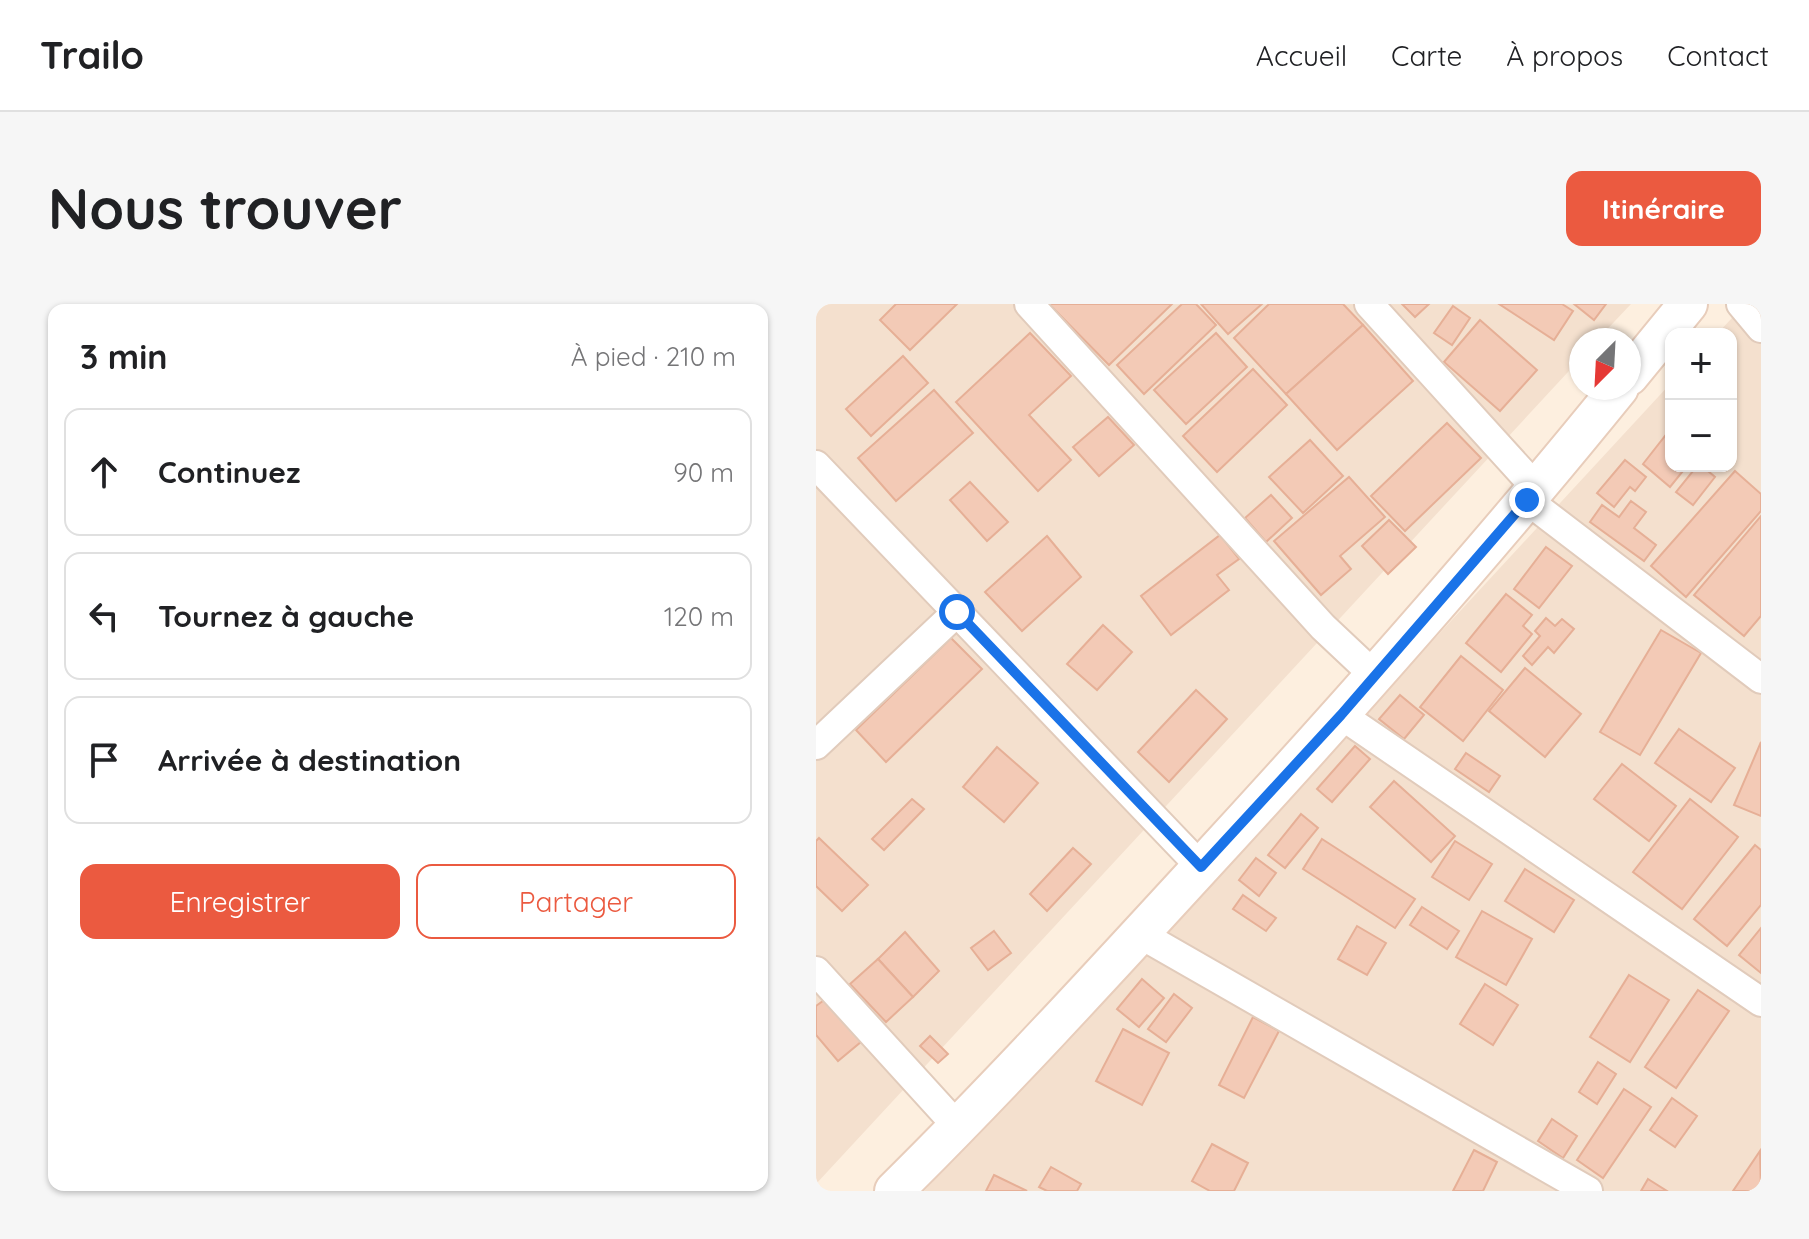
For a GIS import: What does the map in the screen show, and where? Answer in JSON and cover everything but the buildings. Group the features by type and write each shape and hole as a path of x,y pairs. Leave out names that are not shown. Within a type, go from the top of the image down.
{"street":[{"path":"1029,304 1323,627 1374,675"},
{"path":"1369,304 1532,495 1761,679"},
{"path":"1641,361 1688,304"},
{"path":"1741,304 1761,328"},
{"path":"894,1191 1140,934 1341,715 1532,495 1609,400"},
{"path":"816,465 1201,867"},
{"path":"816,745 957,612"},
{"path":"1341,715 1761,1002"},
{"path":"1140,934 1588,1191"},
{"path":"816,971 958,1127"}],"shaded area":[{"path":"816,304 1631,304 1608,328 1569,328 1569,371 816,1184"},
{"path":"1745,304 1761,304 1761,1191 924,1191 1665,389 1665,472 1737,472 1737,328 1723,328"}],"route":[{"path":"957,612 1201,867 1341,715 1527,500"}]}
